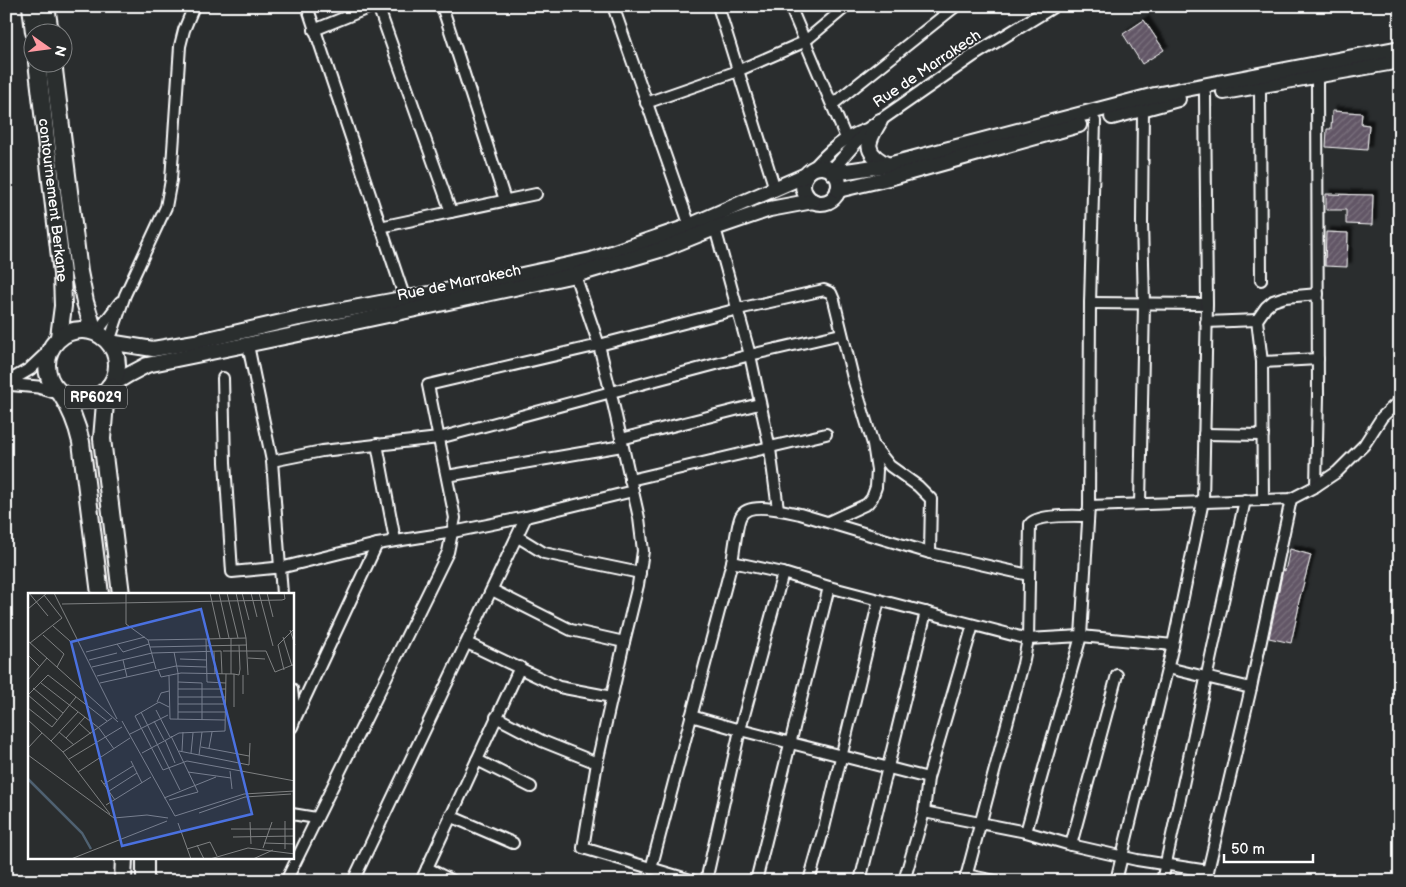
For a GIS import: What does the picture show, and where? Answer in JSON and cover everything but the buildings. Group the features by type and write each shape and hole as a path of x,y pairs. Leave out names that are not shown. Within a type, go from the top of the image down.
{"highway":[{"path":"31,6 33,22"},
{"path":"46,6 48,22"},
{"name":"contournement Berkane","path":"39,72 62,274 63,306 59,337"},
{"path":"54,72 79,272 85,302 100,335"},
{"path":"59,337 76,330 100,335"},
{"name":"RP6029","path":"59,337 52,344 48,352 46,361 49,380 61,394 78,400 87,400 96,397 110,386 117,368 114,350 100,335"},
{"path":"110,386 104,412 102,439 121,593"},
{"path":"61,394 77,425 81,442 100,593"},
{"path":"123,881 124,860"},
{"path":"145,860 145,881"}],"main road":[{"path":"832,172 888,164 1155,95 1400,48"},
{"path":"813,201 804,190 804,180 809,172 822,167 832,172 838,181 838,190 889,178 1174,100 1400,61"},
{"path":"875,124 870,137 869,147 876,159 888,164"},
{"name":"Rue de Marrakech","path":"100,335 153,349 195,342 299,318 467,287 591,260 690,226 809,172"},
{"name":"RP6029","path":"813,201 818,203 828,201 838,190"},
{"name":"Rue de Marrakech","path":"110,386 128,374 148,365 575,275 663,249 770,209 813,201"}],"street":[{"path":"100,335 125,295 166,207 172,180 180,46 184,30 194,6"},
{"path":"307,6 405,299"},
{"path":"314,30 373,6"},
{"path":"378,6 450,212"},
{"path":"442,6 505,200"},
{"path":"613,6 690,226"},
{"path":"718,6 775,189"},
{"path":"790,6 846,138"},
{"path":"646,103 738,70 804,42 847,6"},
{"path":"833,104 956,6"},
{"name":"Rue de Marrakech","path":"809,172 846,138 875,124 974,55 1054,6"},
{"path":"1316,486 1318,359 1317,75"},
{"path":"1260,86 1261,280"},
{"path":"1116,881 1174,646 1203,501 1207,304 1205,94"},
{"path":"1140,504 1144,303 1142,222 1143,109"},
{"path":"1026,832 1081,636 1088,511 1090,303 1095,121"},
{"name":"Rue de Marrakech","path":"832,172 875,124"},
{"path":"380,227 536,194"},
{"path":"715,228 750,355 770,449 778,509"},
{"path":"575,275 599,345 633,491 642,534 643,551 640,573 597,763 583,848 694,881"},
{"path":"286,881 448,552 454,518 428,385 599,345 738,309 824,290 831,293 834,300 873,444 877,470 876,487 872,498 867,504 828,522"},
{"path":"1263,499 1262,362 1257,320 1273,300 1318,294"},
{"path":"100,335 125,295"},
{"path":"1090,303 1207,304"},
{"path":"1206,322 1257,320"},
{"path":"272,461 322,451 439,438 611,394 750,355 842,334"},
{"path":"248,345 272,461 282,593"},
{"name":"RP6029","path":"6,383 30,369 48,352"},
{"path":"1262,362 1318,359"},
{"path":"224,378 225,462 232,572 279,568 395,540 453,532 526,518 633,491"},
{"name":"RP6029","path":"6,383 38,386 61,394"},
{"path":"996,881 965,878 1023,664 1028,639 1029,530 1033,520 1140,504 1291,499 1337,472 1364,445 1382,417 1400,400"},
{"path":"447,476 621,442 759,404"},
{"path":"630,480 770,449 826,434"},
{"path":"1204,434 1262,435"},
{"path":"377,444 395,540"},
{"path":"873,444 890,466 918,486 931,499 930,553"},
{"path":"924,812 1026,832 1071,845 1166,865 1207,876 1251,688 1291,499"},
{"path":"1162,881 1245,500"},
{"path":"651,869 732,562 741,516 751,508 778,509 930,553 1029,575"},
{"path":"354,881 526,518"},
{"path":"518,537 544,553 640,573"},
{"path":"294,722 377,544"},
{"path":"732,562 783,573 829,587 1028,639 1081,636 1174,646"},
{"path":"706,881 740,730 783,573"},
{"path":"756,881 829,587"},
{"path":"492,590 571,630 624,642"},
{"path":"809,881 879,600"},
{"path":"860,881 926,612"},
{"path":"904,881 924,812 928,778 973,624"},
{"path":"467,643 559,687 612,697"},
{"path":"421,881 520,667"},
{"path":"1168,668 1251,688"},
{"path":"1071,845 1117,675"},
{"path":"691,716 928,778"},
{"path":"496,717 542,741 597,763"},
{"path":"477,760 530,787"},
{"path":"294,814 316,818"},
{"path":"450,816 513,843"},
{"path":"427,868 453,881"}]}
